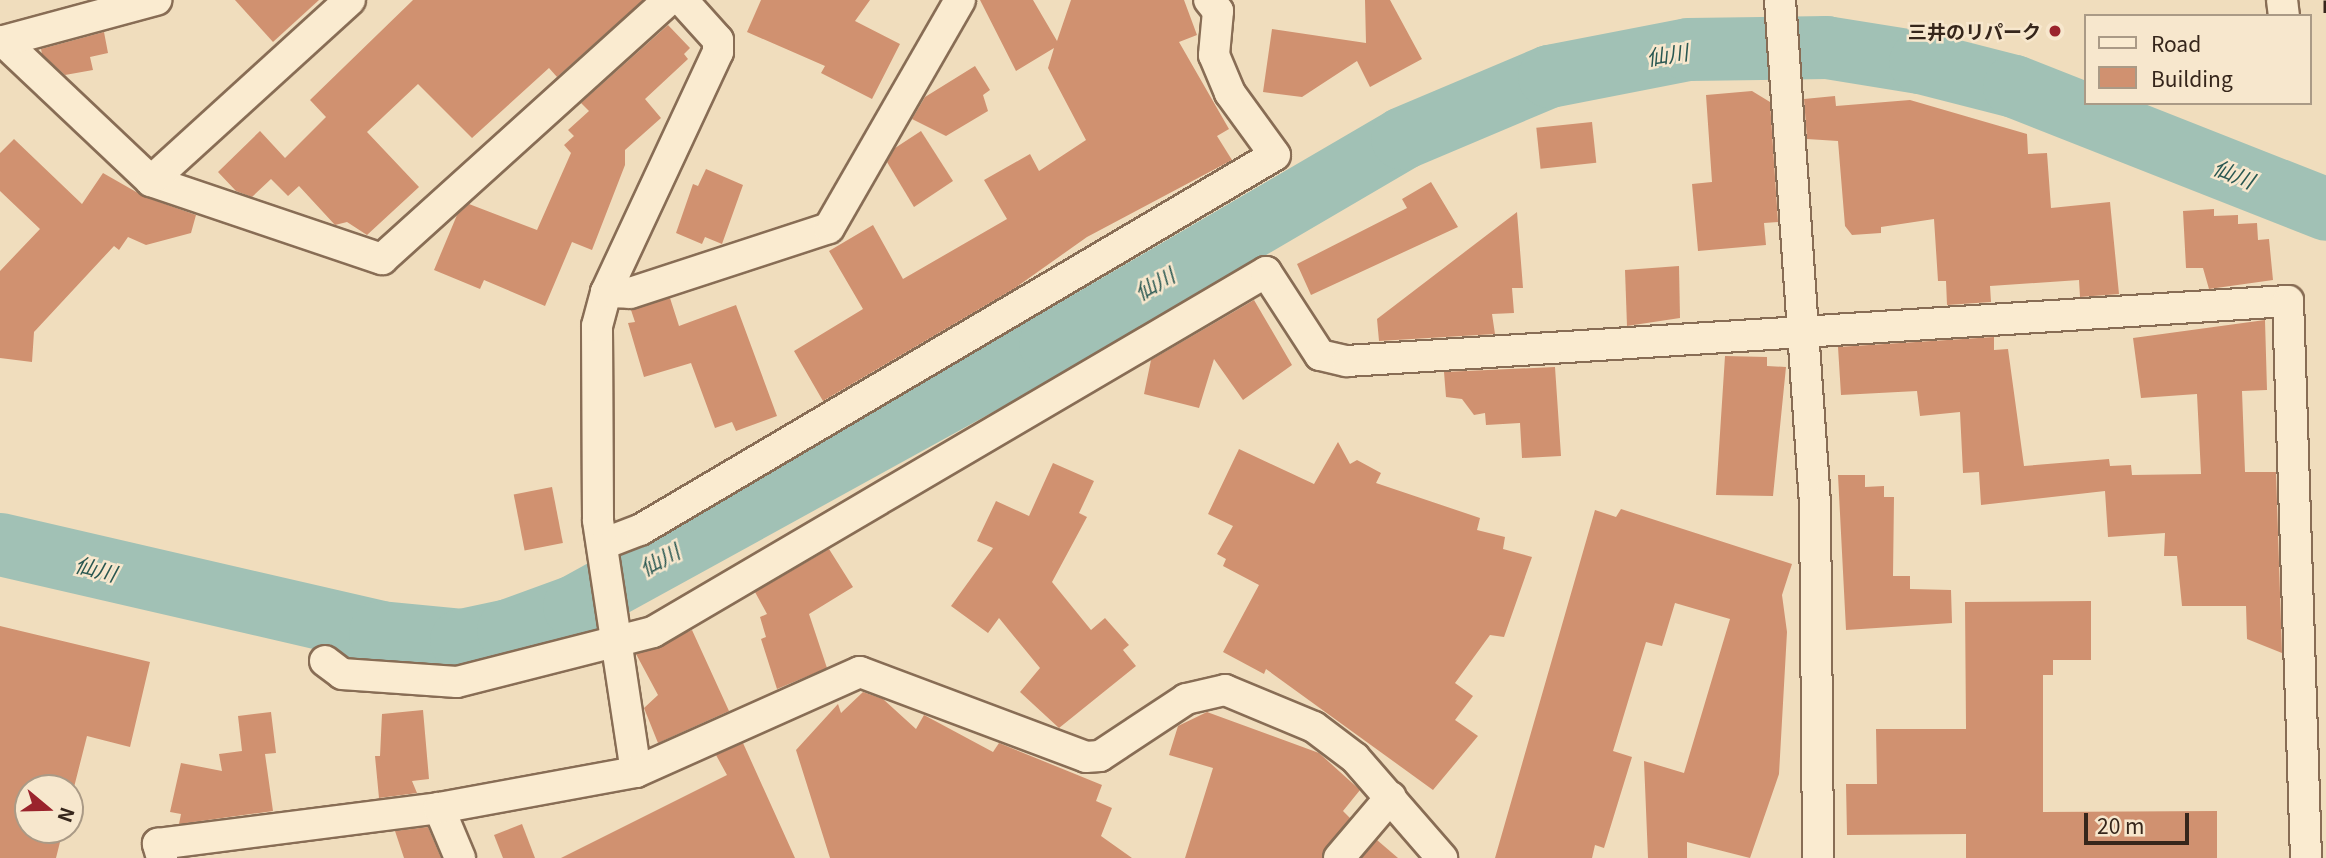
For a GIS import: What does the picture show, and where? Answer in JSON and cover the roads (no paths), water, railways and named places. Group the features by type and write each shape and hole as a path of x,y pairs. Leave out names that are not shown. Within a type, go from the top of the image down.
{"street":[{"path":"1,41 156,0"},
{"path":"151,181 350,0"},
{"path":"1,41 151,181 382,259 669,0"},
{"path":"636,772 612,632 604,553 597,327 606,292 718,52 718,40 682,0"},
{"path":"606,292 630,293 830,228 960,0"},
{"path":"604,553 1276,155 1230,93 1214,55 1218,11 1209,0"},
{"path":"1780,7 1815,502 1818,858"},
{"path":"325,661 342,674 457,682 612,632 653,632 1266,272 1320,355 1347,361 2288,301 2306,858"},
{"path":"162,858 158,844 439,808 636,772 860,672 1086,757 1100,756 1186,699 1225,690 1314,727 1355,758 1442,858"},
{"path":"1339,858 1391,797"},
{"path":"439,808 460,858"}],"waterway":[{"name":"仙川","path":"0,544 380,632 461,640 508,630 574,606 1050,344 1402,138 1549,76 1688,49 1826,47 1920,62 2014,86 2326,209"}],"railway":[{"path":"2326,0 2326,21"}],"place":[{"name":"三井のリパーク","path":"2055,31"}]}
